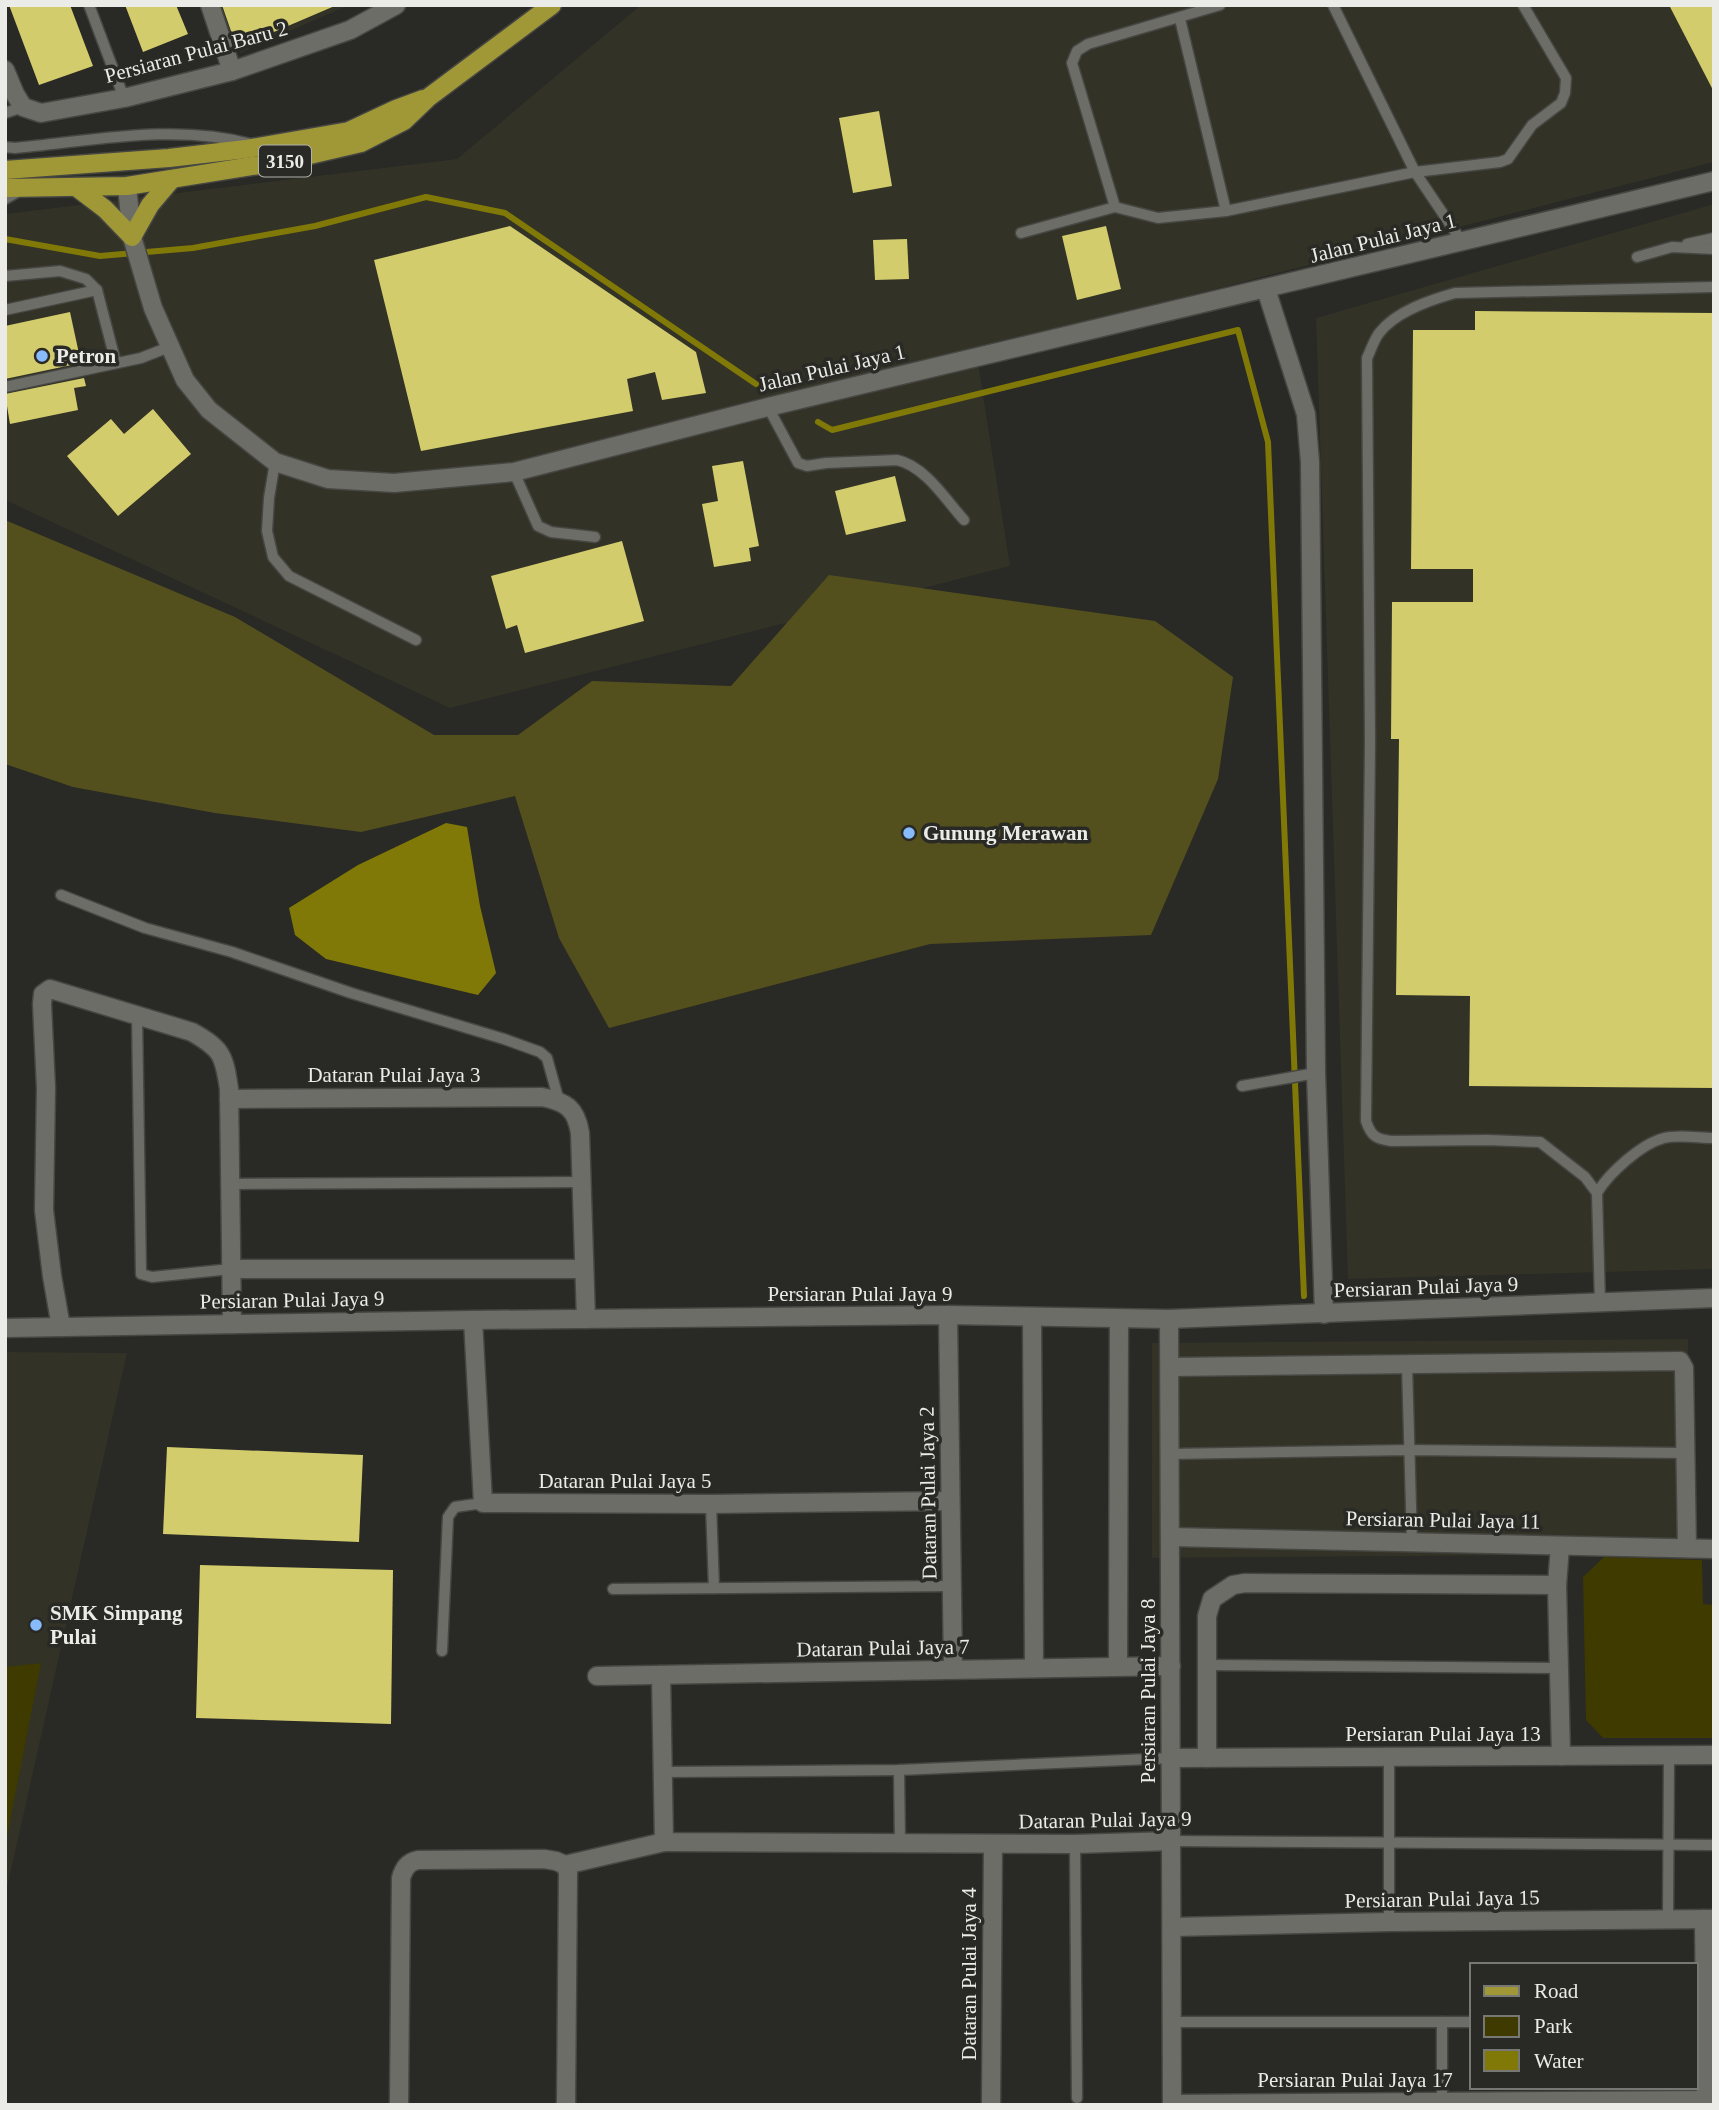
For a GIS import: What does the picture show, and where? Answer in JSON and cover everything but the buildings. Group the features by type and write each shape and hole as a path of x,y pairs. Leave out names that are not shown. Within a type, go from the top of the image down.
{"main road":[{"name":"3150","path":"5,188 127,186 284,161 361,143 404,121 429,97 552,5"},
{"name":"3150","path":"5,170 169,158 349,131 429,97"},
{"path":"60,166 115,175 127,186 133,174 169,158"},
{"path":"76,187 105,209 133,240 150,205 172,179"}],"street":[{"path":"210,5 232,71"},
{"name":"Persiaran Pulai Baru 2","path":"23,107 41,113 124,98 232,71 349,30 396,5"},
{"path":"5,69 23,107"},
{"name":"Jalan Pulai Jaya 1","path":"127,186 133,240 169,347 185,380 209,410 275,462 328,478 394,483 514,472 768,407 1714,181"},
{"path":"1266,289 1306,414 1310,462 1316,1073 1324,1314"},
{"path":"61,1327 44,1210 46,1088 43,994 50,989 192,1032 211,1043 225,1060 229,1099 232,1324"},
{"name":"Dataran Pulai Jaya 3","path":"229,1099 542,1097 559,1101"},
{"path":"559,1101 569,1107 578,1118 586,1319"},
{"name":"Persiaran Pulai Jaya 9","path":"231,1269 584,1269"},
{"name":"Persiaran Pulai Jaya 9","path":"5,1328 948,1315 1118,1320 1714,1298"},
{"name":"Dataran Pulai Jaya 2","path":"948,1315 953,1669"},
{"path":"1032,1317 1034,1668"},
{"name":"Persiaran Pulai Jaya 8","path":"1169,1319 1172,2104"},
{"path":"473,1320 483,1503"},
{"path":"1118,1320 1118,1666"},
{"path":"1170,1367 1680,1361 1684,1368 1687,1548"},
{"name":"Dataran Pulai Jaya 5","path":"483,1503 950,1501"},
{"name":"Persiaran Pulai Jaya 11","path":"1170,1537 1714,1549"},
{"path":"1560,1546 1557,1585 1561,1756"},
{"path":"1207,1758 1207,1616 1212,1599 1233,1585 1557,1585"},
{"name":"Dataran Pulai Jaya 7","path":"597,1676 1171,1666"},
{"path":"661,1675 664,1842"},
{"name":"Persiaran Pulai Jaya 13","path":"1172,1758 1714,1755"},
{"name":"Dataran Pulai Jaya 9","path":"565,1865 664,1842 1075,1844 1171,1841"},
{"name":"Dataran Pulai Jaya 4","path":"991,2105 993,1844"},
{"path":"399,2105 401,1878 406,1866 411,1861 418,1860 544,1859 556,1860 565,1865 568,1880 566,2105"},
{"path":"1706,2102 1701,2021 1709,1919"},
{"name":"Persiaran Pulai Jaya 15","path":"1172,1927 1709,1919"},
{"name":"Persiaran Pulai Jaya 17","path":"1172,2104 1706,2102"}],"lane":[{"path":"89,5 124,98"},
{"path":"1115,207 1072,63 1077,51 1088,44 1220,5"},
{"path":"1333,5 1415,172 1462,242"},
{"path":"1021,233 1115,207 1158,218 1226,211 1415,172 1507,159 1532,125 1561,103 1565,93 1566,78 1523,5"},
{"path":"1180,19 1226,211"},
{"path":"5,113 23,107"},
{"path":"5,147 167,134 224,136 259,146"},
{"path":"5,199 24,188"},
{"path":"1637,257 1714,238"},
{"path":"1672,247 1714,248"},
{"path":"5,276 60,271 86,279 97,290 116,363"},
{"path":"1597,1193 1585,1177 1540,1142 1391,1141 1378,1139 1370,1133 1366,1121 1370,741 1367,358 1379,333 1391,322 1431,300 1455,293 1714,287"},
{"path":"5,310 97,290"},
{"path":"5,387 141,358 169,347"},
{"path":"768,407 798,463 807,466 897,460 907,462 921,473 964,520"},
{"path":"275,462 267,531 273,557 289,576 416,640"},
{"path":"514,472 538,526 551,532 595,537"},
{"path":"61,895 145,928 232,952 351,993 504,1038 540,1052 547,1058 559,1101"},
{"path":"137,1015 141,1274 152,1278 231,1269"},
{"path":"1242,1086 1316,1073"},
{"path":"1600,1303 1597,1193 1602,1184 1634,1155 1665,1137 1714,1138"},
{"path":"230,1184 582,1182"},
{"path":"1407,1365 1412,1542"},
{"path":"1170,1454 1408,1450 1685,1453"},
{"path":"442,1651 448,1517 455,1507 483,1503"},
{"path":"711,1504 714,1588"},
{"path":"613,1588 952,1586"},
{"path":"1208,1665 1559,1668"},
{"path":"1668,1919 1669,1755"},
{"path":"1389,1757 1389,1922"},
{"path":"663,1772 899,1770 1172,1758"},
{"path":"899,1770 900,1843"},
{"name":"Dataran Pulai Jaya 9","path":"1171,1841 1714,1844"},
{"path":"1075,1844 1077,2098"},
{"path":"1172,2022 1470,2022"},
{"path":"1442,2022 1442,2103"}],"shaded area":[{"path":"214,5 349,5 240,53"},
{"path":"641,5 1714,5 1714,162 976,350 1010,566 450,708 5,500 5,214 457,159"},
{"path":"1714,204 1714,1269 1348,1279 1316,318"},
{"name":"Gunung Merawan","path":"5,520 235,617 434,735 518,735 592,681 731,686 829,575 1155,621 1233,677 1218,779 1151,935 930,944 609,1028 559,938 515,796 361,832 215,813 73,787 5,764"},
{"path":"1688,1339 1689,1554 1152,1558 1152,1343"},
{"name":"SMK Simpang Pulai","path":"5,1352 127,1353 5,1897"}],"green space":[{"path":"1604,1557 1702,1560 1703,1604 1714,1605 1714,1738 1603,1738 1586,1720 1583,1577"},
{"path":"41,1663 5,1847 5,1667"}],"water":[{"path":"446,823 467,827 480,906 496,973 478,995 326,959 295,935 289,908 358,865"}],"waterway":[{"path":"5,239 100,256 193,248 315,226 426,197 505,213 756,384"},
{"path":"818,422 832,430 1238,330 1268,442 1304,1296"}],"place":[{"name":"Petron","path":"42,356"},
{"name":"Gunung Merawan","path":"909,833"},
{"name":"SMK Simpang Pulai","path":"36,1625"}]}
